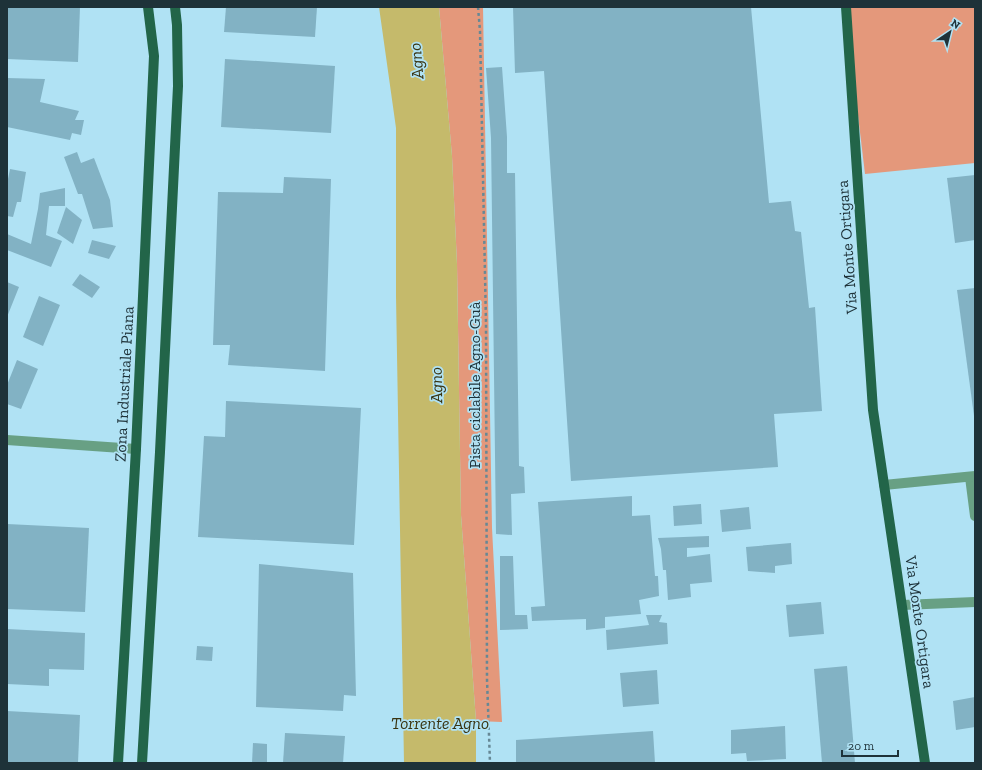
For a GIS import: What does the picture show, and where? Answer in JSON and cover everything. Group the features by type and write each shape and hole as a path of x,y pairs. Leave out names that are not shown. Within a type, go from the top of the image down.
{"main road":[{"name":"Zona Industriale Piana","path":"118,763 136,449 154,56 148,7"},
{"path":"142,763 160,452 177,94 177,25 175,7"},
{"name":"Via Monte Ortigara","path":"846,7 873,410 925,763"}],"street":[{"path":"7,440 136,449"},
{"path":"884,485 973,477 975,516"},
{"path":"902,605 975,602"}],"path":[{"name":"Pista ciclabile Agno-Guà","path":"478,7 486,323 487,679 490,763"}],"shaded area":[{"path":"439,7 483,7 492,528 502,722 476,721 461,515 457,264 452,156"},
{"path":"845,7 975,7 975,163 865,174"}],"water":[{"name":"Torrente Agno","path":"379,7 439,7 452,156 457,264 461,515 476,721 476,763 404,763 396,296 396,128"}],"building":[{"path":"7,7 80,7 78,62 7,59"},
{"path":"226,7 317,7 315,37 224,32"},
{"path":"513,7 751,7 769,203 791,201 795,231 801,232 809,308 815,307 822,411 774,414 778,467 571,481 544,71 515,73"},
{"path":"225,59 335,66 331,133 221,127"},
{"path":"502,67 507,137 507,173 515,173 519,466 524,467 525,493 511,494 512,535 496,534 491,138 486,68"},
{"path":"7,78 45,79 40,102 79,111 75,120 84,120 81,135 72,133 70,140 7,127"},
{"path":"77,152 81,163 94,158 110,200 113,227 93,229 82,194 78,194 64,157"},
{"path":"10,169 26,172 21,202 17,202 13,217 7,216 7,184"},
{"path":"975,175 975,240 955,243 947,178"},
{"path":"284,177 331,179 325,371 228,365 230,345 213,345 218,192 283,193"},
{"path":"65,188 65,206 49,206 46,235 62,241 51,267 7,250 7,234 31,244 40,193"},
{"path":"66,207 82,220 73,244 57,233"},
{"path":"92,240 116,246 109,259 88,253"},
{"path":"80,274 100,287 92,298 72,285"},
{"path":"7,282 19,287 7,317"},
{"path":"975,288 975,416 974,416 957,290"},
{"path":"39,296 60,305 43,346 23,337"},
{"path":"17,360 38,369 21,409 7,404 7,385"},
{"path":"226,401 361,408 354,545 198,537 204,436 225,437"},
{"path":"632,496 632,516 650,515 655,576 658,576 659,596 639,600 641,614 605,617 605,628 586,630 586,619 532,621 531,607 545,606 538,502"},
{"path":"701,504 702,524 674,526 673,506"},
{"path":"749,507 751,529 722,532 720,510"},
{"path":"7,524 89,528 85,612 7,609"},
{"path":"709,536 709,547 687,548 687,557 710,554 712,582 690,584 691,597 668,600 666,570 663,570 661,549 658,538"},
{"path":"791,543 792,564 775,566 775,573 748,571 746,547"},
{"path":"500,556 513,556 515,615 527,615 528,629 500,630"},
{"path":"259,564 353,573 356,696 344,695 343,711 256,707"},
{"path":"821,602 824,634 789,637 786,605"},
{"path":"646,615 662,615 659,622 667,623 668,644 607,650 606,630 649,625"},
{"path":"7,629 85,633 84,670 49,669 49,686 7,684"},
{"path":"197,646 213,647 212,661 196,660"},
{"path":"847,666 855,763 822,763 814,669"},
{"path":"657,670 659,704 623,707 620,673"},
{"path":"975,697 975,727 956,730 953,701"},
{"path":"7,711 80,715 78,763 7,763"},
{"path":"785,726 786,759 747,761 746,753 731,754 731,730"},
{"path":"653,731 655,763 516,763 516,740"},
{"path":"285,733 345,736 343,763 283,763"},
{"path":"253,743 267,744 267,763 252,763"}],"water label":[{"name":"Agno","path":"416,61"},
{"name":"Agno","path":"436,385"}]}
